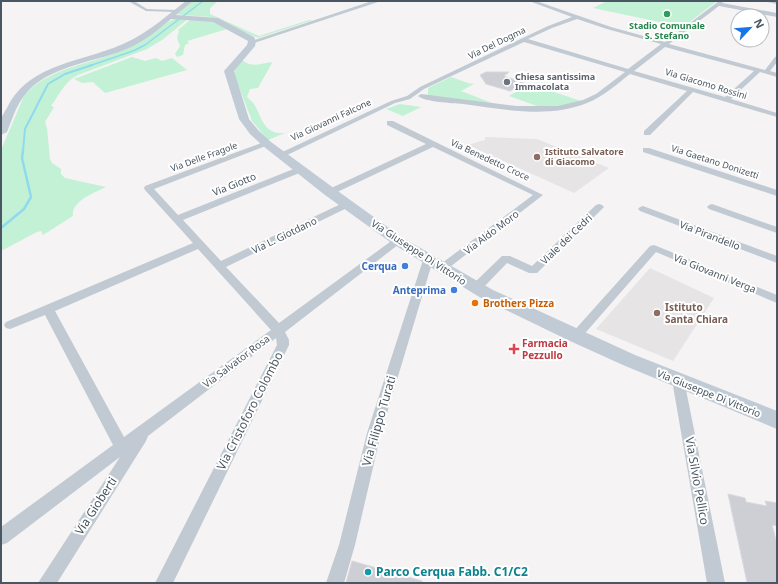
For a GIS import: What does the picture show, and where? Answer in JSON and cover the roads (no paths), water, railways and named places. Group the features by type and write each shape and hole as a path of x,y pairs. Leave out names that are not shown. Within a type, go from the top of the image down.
{"street":[{"path":"130,1 146,10 189,17 206,18 218,22 248,36 252,42 379,1"},
{"path":"1,132 17,98 25,87 49,73 126,46 176,14 190,1"},
{"path":"531,1 609,28 777,75"},
{"path":"764,1 777,3"},
{"path":"410,99 421,98 530,109 566,107 590,100 720,2 777,15"},
{"name":"Via Del Dogma","path":"410,99 427,86 576,17"},
{"name":"Via Giacomo Rossini","path":"524,40 630,70 777,115"},
{"name":"Via Giuseppe Di Vittorio","path":"252,42 251,46 231,67 229,74 244,119 254,132 299,170 398,241 476,288 576,336 678,380 777,420"},
{"path":"766,72 777,58"},
{"path":"727,100 759,70"},
{"path":"421,98 427,86"},
{"path":"647,134 693,89"},
{"name":"Via Giovanni Falcone","path":"280,155 390,103 410,99"},
{"name":"Via Benedetto Croce","path":"390,123 539,195"},
{"name":"Via Delle Fragole","path":"148,188 267,144"},
{"path":"330,192 432,144"},
{"name":"Via Gaetano Donizetti","path":"646,150 777,193"},
{"name":"Via Giotto","path":"176,219 299,170"},
{"name":"Via Salvator Rosa","path":"1,538 278,330 148,188"},
{"name":"Via Aldo Moro","path":"442,268 539,195"},
{"name":"Via L. Giotdano","path":"220,266 348,204"},
{"name":"Viale dei Cedri","path":"476,288 506,258 533,271 599,207"},
{"path":"712,207 777,230"},
{"name":"Via Pirandello","path":"642,209 777,260"},
{"path":"278,330 398,241"},
{"path":"10,325 200,244"},
{"name":"Via Giovanni Verga","path":"576,336 654,248 777,299"},
{"name":"Via Filippo Turati","path":"335,583 347,545 374,433 428,260"},
{"path":"48,309 122,447"},
{"name":"Via Cristoforo Colombo","path":"164,583 283,345 283,340 278,330"},
{"name":"Via Silvio Pellico","path":"678,380 716,583"},
{"name":"Via Gioberti","path":"47,583 145,430"}],"waterway":[{"path":"89,66 133,51 145,45 203,1"},
{"path":"23,151 25,129 48,84 65,74 89,66"},
{"path":"1,228 24,209 31,197 22,158 23,150"}],"place":[{"name":"Stadio Comunale S. Stefano","path":"667,14"},
{"name":"Chiesa santissima Immacolata","path":"507,82"},
{"name":"Istituto Salvatore di Giacomo","path":"537,157"},
{"name":"Cerqua","path":"405,266"},
{"name":"Anteprima","path":"454,290"},
{"name":"Brothers Pizza","path":"475,303"},
{"name":"Istituto Santa Chiara","path":"657,313"},
{"name":"Farmacia Pezzullo","path":"514,349"},
{"name":"Parco Cerqua Fabb. C1/C2","path":"368,572"}]}
